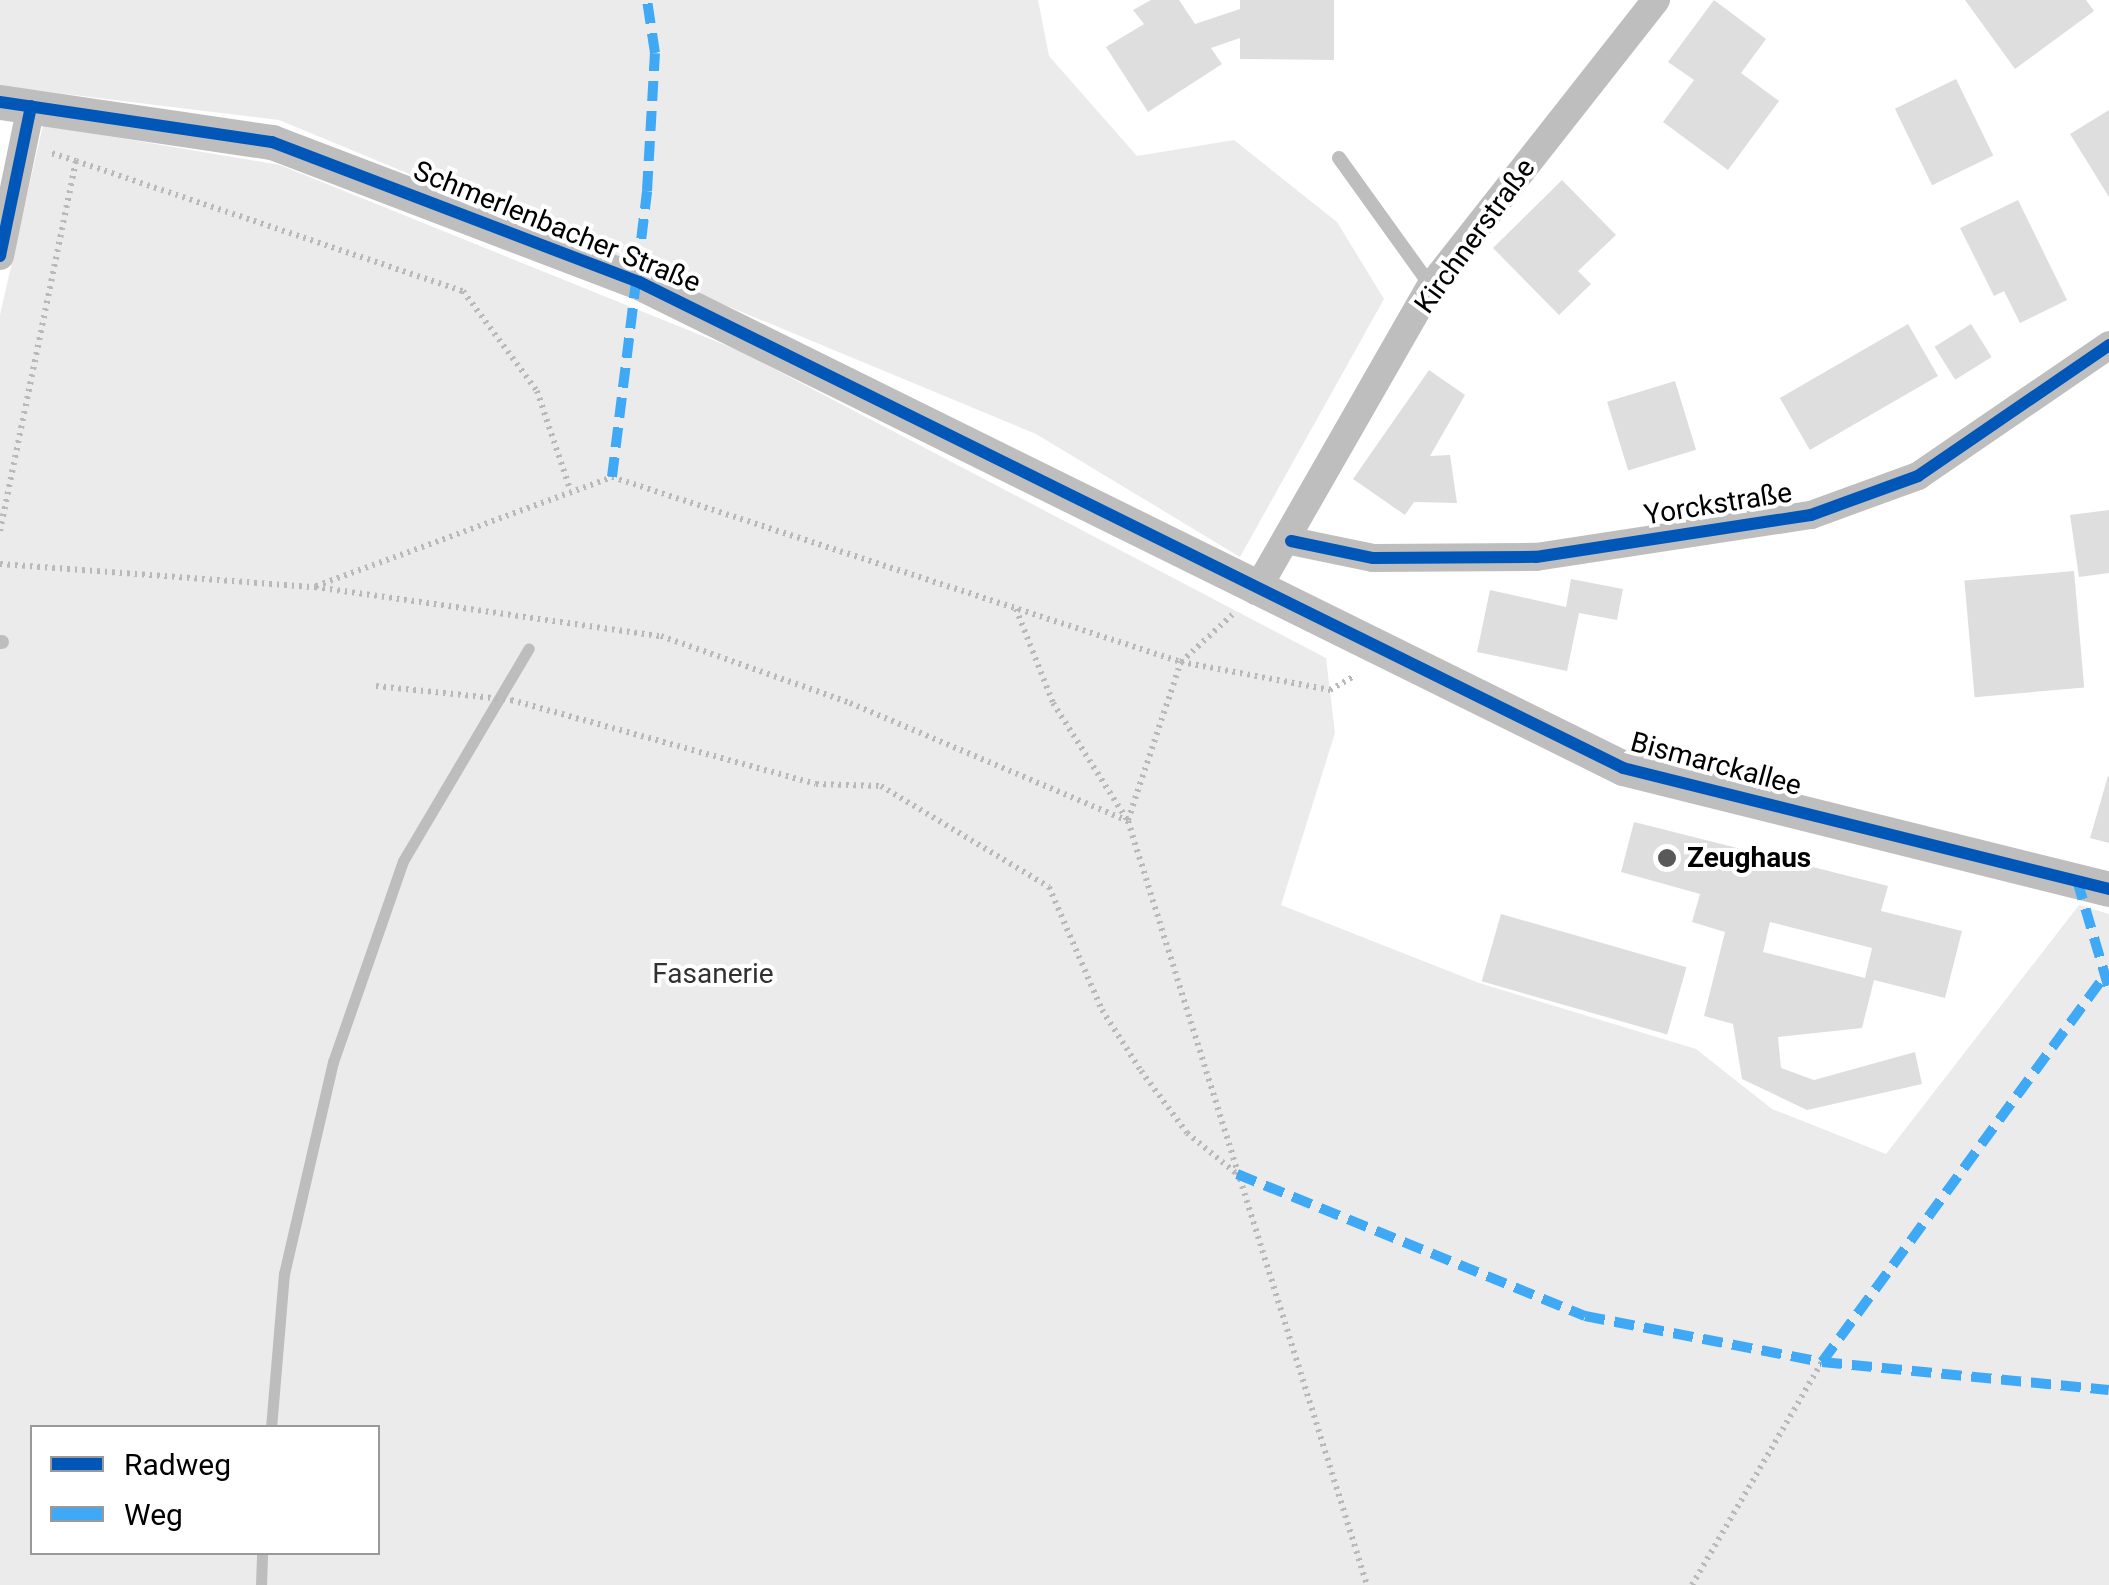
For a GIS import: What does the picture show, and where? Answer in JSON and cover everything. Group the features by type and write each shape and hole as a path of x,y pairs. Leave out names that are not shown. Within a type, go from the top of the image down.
{"street":[{"name":"Kirchnerstraße","path":"1256,592 1290,542 1431,286 1656,0"},
{"path":"0,256 25,144 16,104"},
{"name":"Schmerlenbacher Straße","path":"16,104 272,142 640,282 1172,545"},
{"name":"Yorckstraße","path":"1290,542 1373,558 1536,557 1811,515 1918,476 2109,346"},
{"name":"Bismarckallee","path":"1172,545 1256,592 1623,768 2109,889"}],"lane":[{"path":"1339,158 1431,286"}],"path":[{"path":"25,144 463,291 537,391 570,489"},
{"path":"0,531 76,162"},
{"path":"314,587 570,489 612,478 1182,662 1330,690 1352,682 1372,646"},
{"path":"0,564 314,587 662,636 850,702 1128,822"},
{"path":"1128,822 1182,662 1256,592"},
{"path":"1016,608 1053,703 1128,822 1367,1585"},
{"path":"376,686 473,700 511,700 816,784 881,786 1049,886 1102,1010 1141,1071 1187,1133 1237,1174"},
{"path":"1692,1585 1822,1362"}],"green space":[{"path":"0,0 1038,0 1049,56 1137,156 1234,140 1337,222 1384,299 1240,557 1036,434 279,120 0,86"},
{"name":"Fasanerie","path":"43,125 280,165 740,351 1326,658 1335,733 1281,905 1479,983 1696,1049 1772,1109 1886,1154 2079,905 2109,914 2109,1585 0,1585 0,315"}],"building":[{"path":"1151,0 1179,0 1195,24 1240,9 1240,0 1334,0 1334,60 1240,59 1240,38 1211,48 1222,64 1148,112 1106,47 1144,24 1133,10"},
{"path":"1714,0 1766,39 1741,73 1779,101 1728,170 1663,122 1694,80 1668,62"},
{"path":"1965,0 2086,0 2094,11 2015,69"},
{"path":"1956,79 1993,155 1932,185 1895,109"},
{"path":"2109,110 2109,197 2070,134"},
{"path":"1562,180 1616,235 1578,271 1591,284 1559,315 1493,248"},
{"path":"2018,200 2067,300 2020,323 2004,291 1994,296 1960,228"},
{"path":"1908,324 1938,376 1810,450 1780,398"},
{"path":"1971,324 1992,357 1955,380 1935,347"},
{"path":"1429,370 1465,395 1430,456 1450,455 1457,503 1414,502 1405,515 1353,479"},
{"path":"1675,381 1696,450 1628,471 1607,402"},
{"path":"2109,510 2109,573 2079,577 2070,515"},
{"path":"2074,571 2084,688 1975,697 1964,581"},
{"path":"1571,579 1623,589 1617,620 1579,613 1567,671 1477,652 1490,590 1566,607"},
{"path":"2109,777 2109,843 2090,838"},
{"path":"1634,822 1888,886 1881,911 1962,931 1945,998 1874,980 1862,1028 1778,1037 1781,1068 1814,1080 1915,1052 1922,1084 1807,1110 1742,1079 1733,1024 1704,1016 1725,932 1692,922 1700,894 1621,872","holes":["1770,922 1872,948 1865,978 1763,952"]},
{"path":"1501,914 1687,967 1667,1034 1482,981"}],"waterway":[{"path":"271,1425 284,1274 333,1062 403,861 529,648"},
{"path":"261,1585 262,1555"}],"marked path":[{"path":"612,477 647,191 655,53 647,0"},
{"path":"2077,880 2109,989"},
{"path":"1822,1362 2101,981"},
{"path":"1237,1174 1585,1316 1822,1362 2109,1390"}],"cycle path":[{"path":"0,102 272,142 639,282 1623,768 2109,889"},
{"path":"0,256 31,106"},
{"path":"1291,541 1373,558 1536,557 1811,515 1918,476 2109,345"}],"place":[{"name":"Zeughaus","path":"1667,858"}]}
